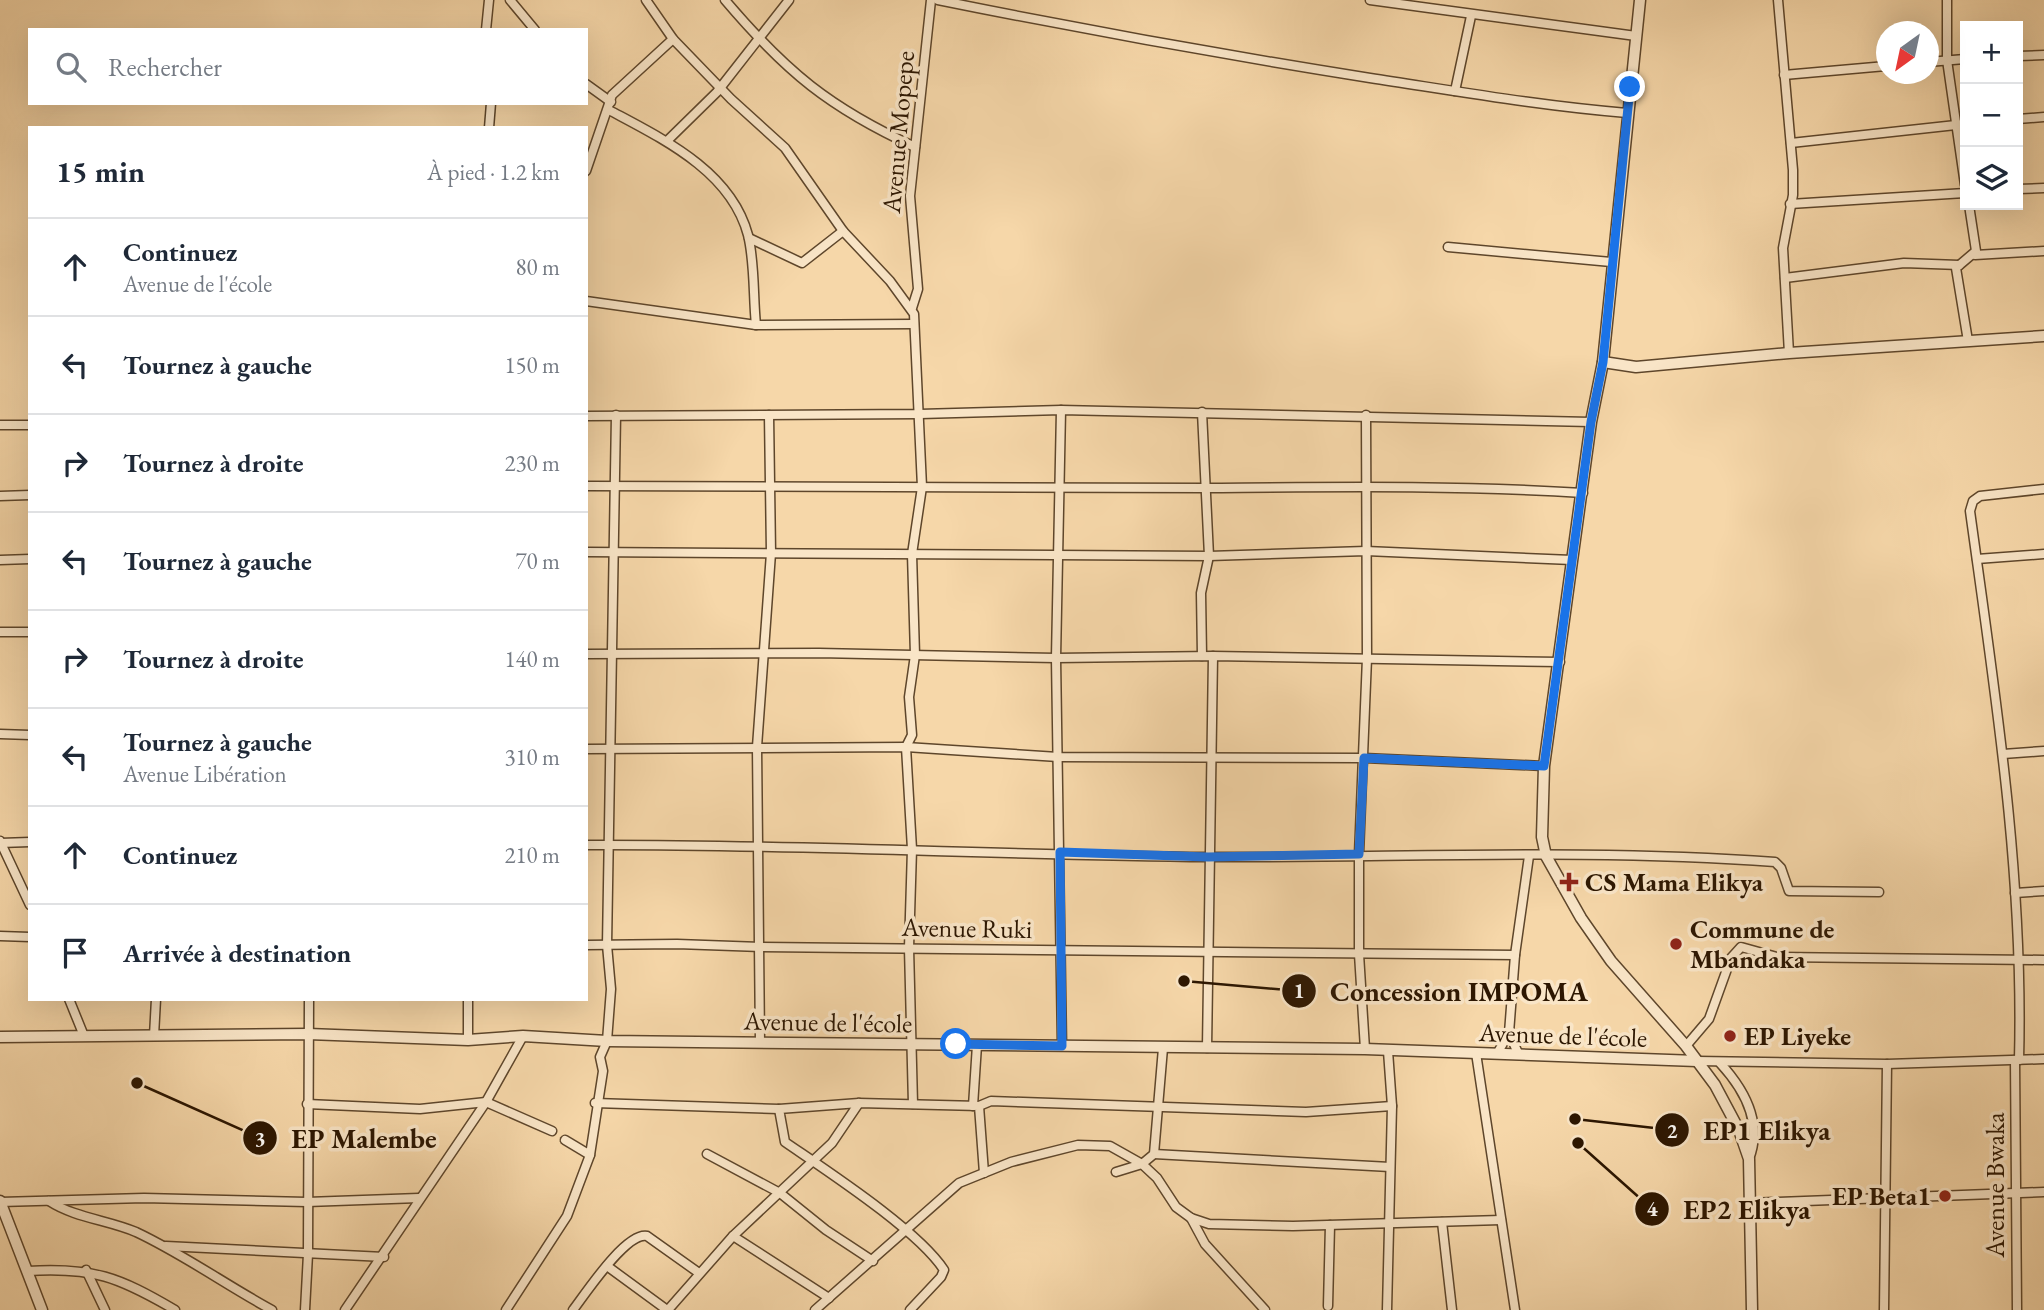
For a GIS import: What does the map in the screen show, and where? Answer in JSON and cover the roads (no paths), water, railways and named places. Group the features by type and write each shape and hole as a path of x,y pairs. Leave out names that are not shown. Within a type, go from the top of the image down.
{"street":[{"path":"486,28 489,0"},
{"path":"510,0 533,28"},
{"path":"646,0 673,39 719,87 785,148 844,231 912,308"},
{"path":"725,0 786,68 868,125 915,147"},
{"path":"667,141 719,87 789,0"},
{"name":"Avenue Mopepe","path":"913,1104 909,948 912,849 906,747 912,735 909,697 915,655 912,554 922,487 912,308 918,289 910,212 931,0"},
{"path":"937,0 1107,34 1455,91 1549,106 1627,113"},
{"path":"1370,0 1471,16 1636,36"},
{"path":"1640,0 1611,262 1603,362 1591,422 1544,766 1541,816 1546,856 1565,893 1611,961 1697,1061 1727,1106 1749,1159"},
{"path":"1778,0 1793,170 1783,248 1789,353"},
{"path":"1947,0 1947,61 1960,154"},
{"path":"1455,91 1471,16"},
{"path":"588,165 612,95 673,39"},
{"path":"2023,56 2044,55"},
{"path":"1939,61 1960,60"},
{"path":"1784,75 1876,67"},
{"path":"588,86 610,106 667,141 724,186 740,213 749,238 756,325"},
{"path":"489,126 491,105"},
{"path":"2023,119 2044,117"},
{"path":"1791,143 1960,124"},
{"path":"2023,189 2044,188"},
{"path":"1790,204 1960,193"},
{"path":"1970,210 1975,255"},
{"path":"749,238 802,263 844,231"},
{"path":"1448,247 1611,262"},
{"path":"1785,278 1905,263 1959,265 1975,255 2044,251"},
{"path":"1959,265 1957,275 1968,341"},
{"path":"588,301 756,325 914,324"},
{"path":"1603,362 1636,367 1789,353 2044,336"},
{"path":"588,416 920,414 1061,410 1591,422"},
{"path":"1061,410 1056,658 1062,1046"},
{"path":"1202,412 1208,488 1209,556 1201,593 1202,656"},
{"path":"506,1310 568,1216 590,1155 595,1103 603,1071 600,1057 607,1041 611,989 607,945 616,552 616,415"},
{"path":"760,1042 757,747 771,553 769,415"},
{"path":"1366,415 1367,658 1359,854 1359,954 1366,1049"},
{"path":"0,425 28,425"},
{"path":"588,486 1208,488 1366,485 1583,493"},
{"name":"Avenue Bwaka","path":"2017,1310 2017,1060 2020,960 2003,754 1970,511 1973,501 1980,496 2044,489"},
{"path":"0,496 28,495"},
{"path":"588,552 1209,556 1366,551 1573,560"},
{"path":"1977,559 2044,554"},
{"path":"0,560 28,559"},
{"path":"0,632 28,632"},
{"path":"588,654 762,652 1056,658 1213,656 1560,662"},
{"path":"1207,1048 1213,656"},
{"path":"0,734 28,735"},
{"path":"588,749 906,747 1058,757 1364,758 1544,766"},
{"path":"2003,754 2044,751"},
{"path":"28,842 0,842 28,901"},
{"path":"588,845 759,846 1208,857 1359,854 1673,855 1775,862 1782,868 1789,891 1879,892"},
{"path":"1498,1052 1509,1033 1515,955 1529,856"},
{"path":"2015,893 2044,891"},
{"path":"0,936 28,937"},
{"name":"Avenue Ruki","path":"588,945 1515,955"},
{"path":"1686,1046 1709,1019 1731,958 1741,947 1777,957 2044,960"},
{"path":"70,1001 84,1036"},
{"path":"154,1036 156,1001"},
{"path":"305,1310 308,1254 309,1001"},
{"path":"468,1001 468,1040"},
{"path":"1509,1033 1518,1053"},
{"name":"Avenue de l'école","path":"0,1037 308,1034 468,1040 523,1036 607,1041 1366,1049 1697,1061"},
{"path":"345,1310 384,1257 419,1198 486,1102 523,1036"},
{"path":"977,1045 976,1106 984,1173"},
{"path":"1116,1172 1142,1164 1153,1154 1163,1048"},
{"path":"1387,1310 1392,1106 1388,1051"},
{"path":"1476,1053 1515,1310"},
{"path":"1697,1061 1887,1064 2044,1059"},
{"path":"1720,1063 1734,1079 1751,1111 1755,1139 1749,1159 1752,1310"},
{"path":"1884,1310 1887,1064"},
{"path":"595,1103 779,1109 859,1103 976,1106 991,1101 1306,1112 1392,1106"},
{"path":"307,1104 420,1109 486,1102 552,1131"},
{"path":"668,1310 733,1236 844,1129 859,1103"},
{"path":"779,1109 785,1142 906,1232 936,1258 944,1270 936,1283 910,1310"},
{"path":"565,1140 590,1155"},
{"path":"816,1310 959,1183 1011,1162 1078,1145 1097,1144 1120,1151 1142,1164 1157,1178 1177,1207 1191,1218 1205,1244 1265,1310"},
{"path":"707,1154 780,1193 826,1230 873,1261"},
{"path":"1153,1154 1390,1167"},
{"path":"1751,1203 2044,1192"},
{"path":"42,1310 28,1271 4,1220 0,1201 307,1202 419,1198"},
{"path":"47,1200 67,1210 132,1230 165,1246 220,1282 272,1310"},
{"path":"1191,1218 1230,1225 1501,1220"},
{"path":"1442,1222 1452,1310"},
{"path":"1328,1306 1330,1225"},
{"path":"574,1310 607,1266 632,1239 640,1235 647,1236 699,1273"},
{"path":"733,1236 829,1298"},
{"path":"165,1246 384,1257"},
{"path":"607,1266 668,1310"},
{"path":"28,1271 86,1270 126,1283 175,1310"},
{"path":"86,1270 105,1310"},
{"path":"668,1310 675,1307 678,1310"}],"place":[{"name":"CS Mama Elikya","path":"1569,882"},
{"name":"Commune de Mbandaka","path":"1676,944"},
{"name":"Concession IMPOMA","path":"1184,981"},
{"name":"EP Liyeke","path":"1730,1036"},
{"name":"EP Malembe","path":"137,1083"},
{"name":"EP1 Elikya","path":"1575,1119"},
{"name":"EP2 Elikya","path":"1578,1143"},
{"name":"EP Beta1","path":"1945,1196"}]}
